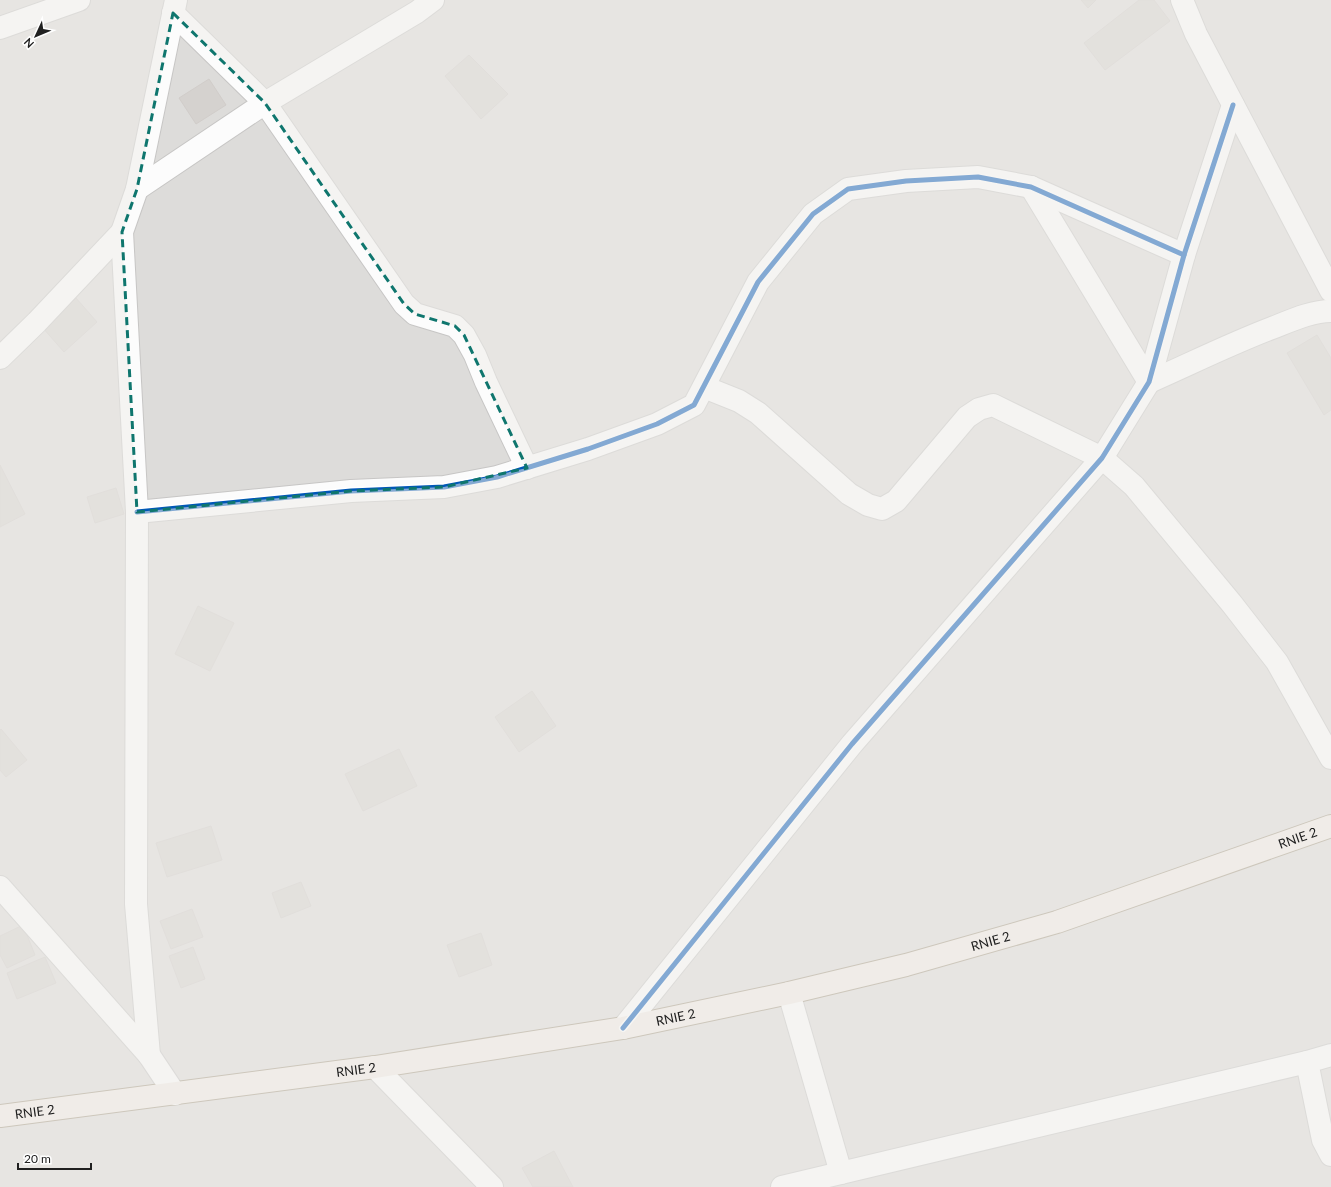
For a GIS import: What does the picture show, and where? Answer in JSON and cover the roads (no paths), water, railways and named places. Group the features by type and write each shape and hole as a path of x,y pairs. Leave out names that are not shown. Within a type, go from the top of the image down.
{"main road":[{"name":"RNIE 2","path":"0,1116 375,1067 623,1028 789,993 906,965 1057,922 1331,826"}],"street":[{"path":"0,28 80,0"},
{"path":"137,189 265,103 417,12 433,0"},
{"path":"1182,0 1196,34 1331,291"},
{"path":"174,7 265,103 404,304 415,314 455,326 464,335 476,355 486,382 527,468"},
{"path":"149,1055 136,904 137,512 122,232 137,189 174,7"},
{"path":"623,1028 852,744 1102,458 1149,382 1184,255 1233,105"},
{"path":"137,512 351,491 444,487 497,478 588,449 657,424 694,405 758,282 812,214 848,189 906,181 978,177 1031,187 1184,255"},
{"path":"1031,187 1149,382"},
{"path":"0,358 37,322 122,232"},
{"path":"1149,382 1249,337 1322,311 1331,311"},
{"path":"704,387 739,401 758,413 849,494 868,505 882,509 896,501 967,418 980,409 993,405 1102,458 1134,486 1232,604 1277,662 1331,758"},
{"path":"0,887 149,1055 175,1094"},
{"path":"789,993 841,1173"},
{"path":"782,1187 1331,1055"},
{"path":"1307,1062 1323,1140 1331,1155"},
{"path":"375,1067 492,1187"}]}
